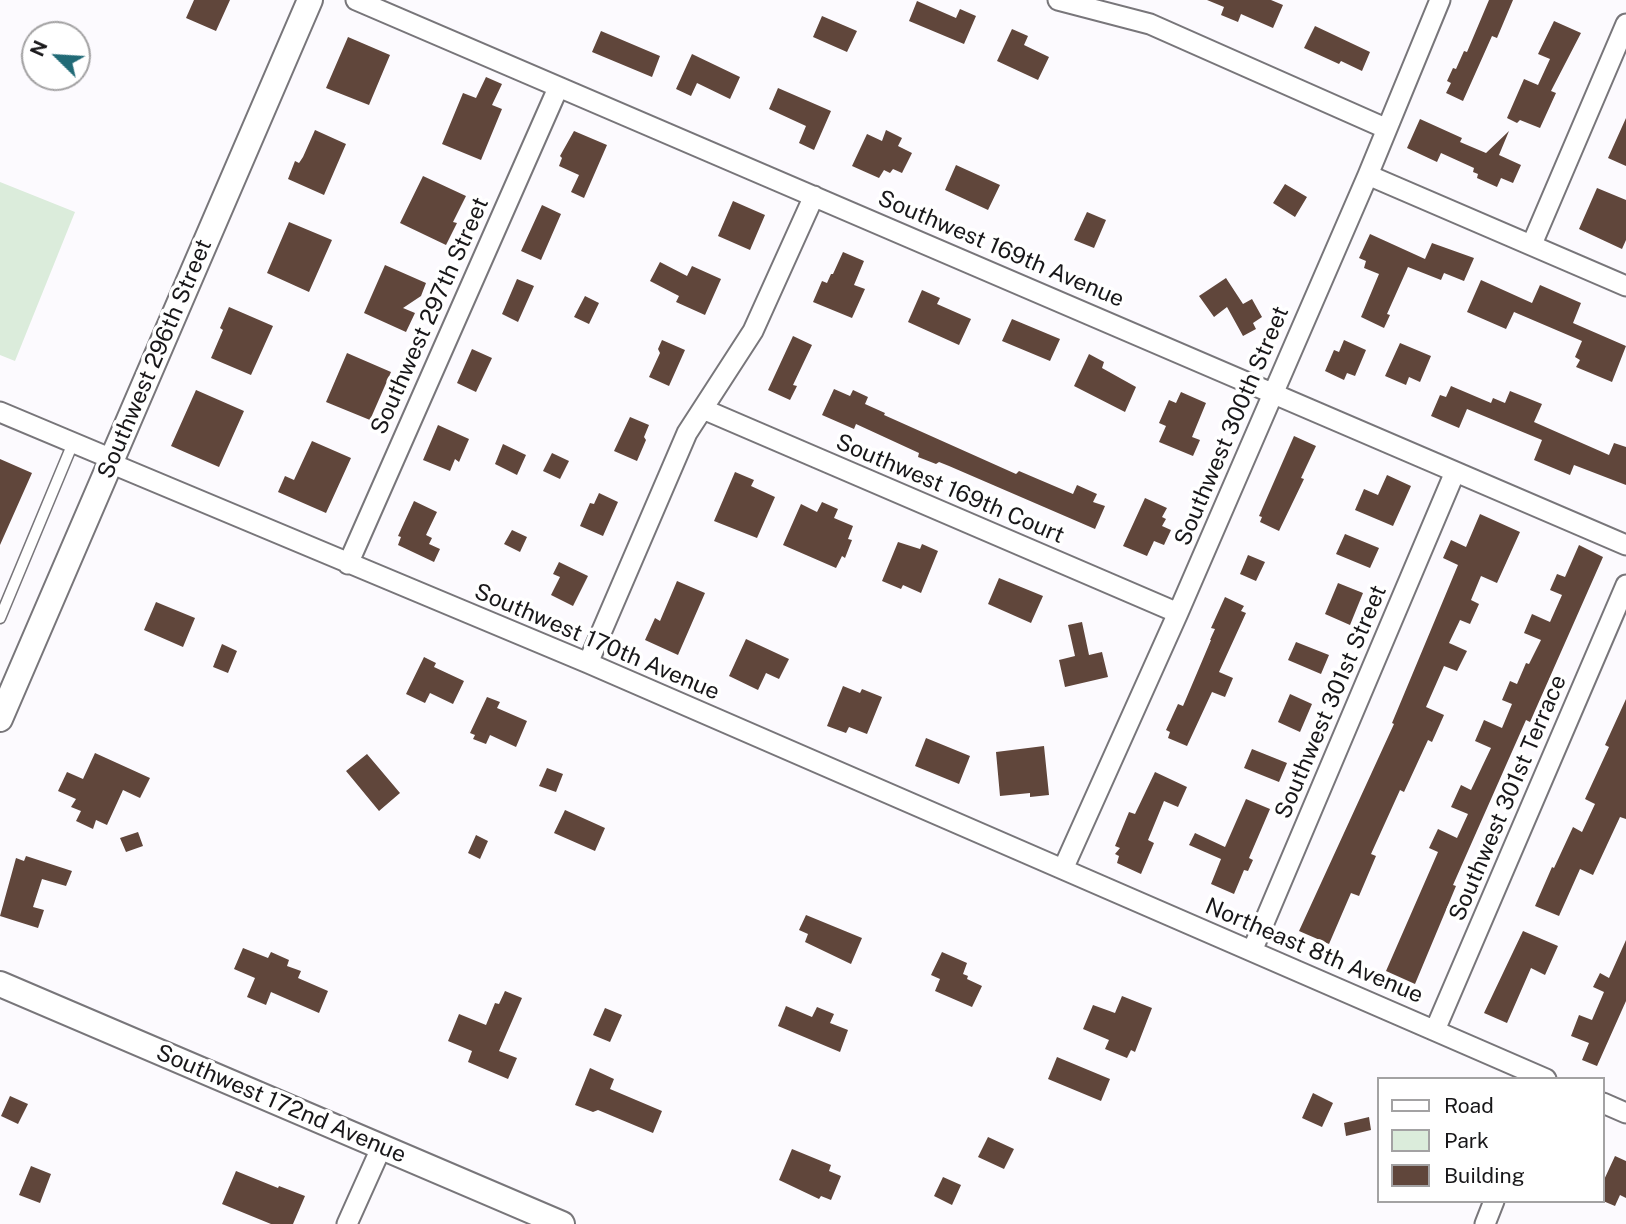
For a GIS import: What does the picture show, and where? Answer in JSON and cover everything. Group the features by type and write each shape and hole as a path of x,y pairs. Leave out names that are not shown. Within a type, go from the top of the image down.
{"street":[{"name":"Southwest 296th Street","path":"0,719 7,684 111,461 310,0"},
{"name":"Southwest 169th Avenue","path":"356,0 1626,545"},
{"path":"1058,0 1150,24 1385,128"},
{"name":"Southwest 300th Street","path":"1063,869 1178,613 1368,175 1385,128 1440,0"},
{"path":"1532,244 1626,24"},
{"name":"Southwest 297th Street","path":"348,564 558,88"},
{"path":"1368,175 1626,286"},
{"path":"588,663 687,433 753,331 814,196"},
{"name":"Southwest 169th Court","path":"703,409 1178,613"},
{"name":"Southwest 170th Avenue","path":"0,412 348,564 588,663 1063,869"},
{"name":"Southwest 301st Street","path":"1252,951 1455,472"},
{"name":"Southwest 301st Terrace","path":"1434,1030 1626,585"},
{"name":"Northeast 8th Avenue","path":"1063,869 1541,1077"},
{"name":"Southwest 172nd Avenue","path":"0,984 562,1224"},
{"path":"347,1224 382,1146"},
{"path":"1485,1224 1493,1203"}],"lane":[{"path":"0,618 74,443"}],"green space":[{"path":"0,182 75,212 15,361 0,355"}],"building":[{"path":"194,0 230,0 216,31 186,18"},
{"path":"1207,0 1271,0 1283,5 1273,28 1241,14 1238,22 1221,15 1224,7"},
{"path":"1489,0 1513,0 1497,38 1492,36 1463,101 1446,93 1451,83 1447,81 1464,51 1467,52"},
{"path":"917,1 956,18 960,9 976,16 964,44 909,21"},
{"path":"822,16 857,31 847,52 813,37"},
{"path":"1554,21 1581,33 1551,91 1556,93 1540,128 1520,120 1517,123 1507,118 1524,79 1538,85 1550,59 1538,54"},
{"path":"1315,26 1370,52 1362,71 1304,48"},
{"path":"1012,29 1028,36 1024,45 1049,57 1038,80 997,61"},
{"path":"601,31 660,56 652,77 592,52"},
{"path":"348,37 390,55 369,105 326,88"},
{"path":"692,54 740,77 730,99 697,83 691,96 676,89"},
{"path":"486,77 502,84 492,105 502,109 481,160 442,144 463,93 476,98"},
{"path":"778,88 831,111 814,150 799,143 806,126 769,109"},
{"path":"1626,118 1626,166 1608,158"},
{"path":"1420,119 1462,138 1460,142 1486,153 1509,131 1499,155 1521,165 1513,183 1501,178 1497,187 1477,178 1478,174 1473,172 1474,168 1441,153 1437,162 1407,148"},
{"path":"315,130 346,144 324,195 288,179 295,161 299,163 303,157"},
{"path":"886,130 902,138 898,146 912,153 902,173 893,169 890,173 884,170 879,178 852,166 867,134 882,141"},
{"path":"574,131 607,145 584,198 571,192 579,175 559,166 562,158 560,156"},
{"path":"956,165 1000,185 988,210 945,190"},
{"path":"423,176 466,196 453,222 457,223 446,245 400,223"},
{"path":"1285,184 1307,197 1295,217 1273,203"},
{"path":"1597,188 1626,200 1626,240 1622,249 1579,229"},
{"path":"733,201 765,215 750,250 718,236"},
{"path":"542,205 561,214 541,260 521,251"},
{"path":"1087,212 1106,220 1094,248 1074,240"},
{"path":"289,222 332,240 309,292 267,273"},
{"path":"1370,234 1425,259 1432,243 1474,258 1464,281 1444,273 1441,280 1408,267 1387,314 1390,315 1384,328 1361,317 1379,274 1364,268 1366,261 1359,258"},
{"path":"843,252 864,261 854,285 865,289 852,318 813,302 822,281 827,283"},
{"path":"660,262 687,276 692,266 721,279 705,315 676,302 679,296 650,281"},
{"path":"385,265 426,283 421,296 403,308 415,313 406,332 364,313"},
{"path":"1226,278 1243,304 1252,299 1262,317 1253,323 1256,329 1243,336 1227,307 1214,317 1199,296"},
{"path":"517,279 534,286 518,322 502,314"},
{"path":"1481,280 1532,303 1540,285 1581,303 1573,323 1626,346 1612,382 1576,367 1580,360 1575,357 1582,341 1514,312 1506,329 1467,312"},
{"path":"922,290 940,298 937,304 971,319 959,345 908,322"},
{"path":"585,296 599,303 589,324 574,317"},
{"path":"229,307 273,326 251,375 211,358"},
{"path":"1012,319 1060,339 1050,361 1002,341"},
{"path":"793,336 812,345 793,385 797,386 790,400 768,390"},
{"path":"662,340 685,350 669,386 649,377 660,353 658,349"},
{"path":"1344,340 1366,350 1355,376 1347,373 1344,380 1325,371 1334,350 1339,352"},
{"path":"1400,343 1431,356 1420,382 1409,377 1406,385 1385,376"},
{"path":"472,349 492,358 476,392 457,383"},
{"path":"347,353 391,372 370,420 326,402"},
{"path":"1089,354 1104,362 1102,368 1136,387 1125,412 1074,386"},
{"path":"1451,386 1491,403 1493,398 1505,403 1510,391 1542,404 1534,422 1609,455 1614,443 1626,447 1626,485 1574,465 1570,475 1534,460 1542,440 1467,409 1459,428 1431,416 1440,395 1446,397"},
{"path":"834,389 850,396 853,390 868,397 865,404 885,413 884,415 1016,474 1019,471 1073,494 1077,485 1097,494 1093,502 1105,506 1095,529 949,466 918,457 919,453 856,424 854,429 822,415"},
{"path":"196,390 244,411 219,467 171,446"},
{"path":"1181,392 1206,403 1192,437 1200,440 1193,456 1159,442 1166,426 1159,423 1169,400 1176,403"},
{"path":"630,417 649,425 637,461 614,451"},
{"path":"438,425 469,439 459,462 455,459 450,471 423,460"},
{"path":"1294,436 1316,446 1301,478 1304,479 1279,531 1260,522 1262,517 1259,516"},
{"path":"312,441 351,458 326,513 278,492 285,476 294,480"},
{"path":"503,444 526,455 517,475 495,464"},
{"path":"552,453 569,461 560,479 543,471"},
{"path":"0,459 32,473 0,545"},
{"path":"735,472 754,480 751,486 775,497 757,538 714,521"},
{"path":"1387,475 1411,486 1393,526 1355,510 1364,489 1378,495"},
{"path":"599,493 618,502 603,536 580,526 590,503 594,504"},
{"path":"1145,498 1167,508 1162,517 1166,519 1162,526 1171,530 1164,545 1154,541 1147,556 1123,546"},
{"path":"414,501 437,512 426,535 432,538 429,544 440,549 434,562 398,545 401,537 398,536"},
{"path":"822,502 838,509 834,518 853,526 848,539 852,540 845,558 842,556 836,568 783,545 801,504 817,512"},
{"path":"1480,514 1520,532 1497,583 1481,576 1471,600 1479,604 1470,624 1460,620 1449,643 1467,651 1457,671 1444,666 1426,707 1444,715 1432,742 1428,740 1404,792 1400,790 1371,854 1376,856 1359,896 1351,893 1329,944 1299,931 1394,724 1392,723 1458,565 1443,558 1451,540 1466,547"},
{"path":"512,530 527,537 520,552 504,544"},
{"path":"1345,534 1379,548 1370,568 1336,554"},
{"path":"898,542 920,549 922,544 938,551 921,593 903,585 901,589 882,581"},
{"path":"1579,545 1603,557 1530,722 1526,720 1453,885 1456,886 1415,984 1386,971 1438,852 1429,848 1438,829 1457,838 1468,814 1451,807 1461,785 1471,790 1491,748 1475,741 1484,720 1502,728 1512,704 1502,700 1510,681 1517,684 1526,663 1529,664 1541,640 1524,633 1532,614 1550,622 1562,595 1550,590 1557,574 1565,577"},
{"path":"1248,555 1265,562 1256,581 1240,574"},
{"path":"559,562 588,576 573,606 551,595 560,577 553,574"},
{"path":"999,578 1043,596 1031,623 988,604"},
{"path":"677,581 705,593 678,655 645,640 655,618 660,621"},
{"path":"1338,583 1363,593 1350,625 1325,614"},
{"path":"1225,597 1244,606 1241,611 1246,613 1219,672 1233,678 1225,697 1212,692 1187,746 1168,738 1170,732 1166,730 1178,704 1183,706 1211,640 1215,629 1211,628"},
{"path":"156,602 195,618 183,647 144,630"},
{"path":"1082,622 1089,655 1102,652 1108,677 1065,687 1059,660 1075,656 1068,625"},
{"path":"746,639 789,659 779,679 766,673 758,690 729,676"},
{"path":"1296,642 1329,655 1321,674 1288,660"},
{"path":"222,644 237,651 228,673 213,667"},
{"path":"424,657 436,663 434,667 464,681 453,704 430,693 425,703 406,694"},
{"path":"843,686 860,693 862,689 882,697 867,734 849,727 846,733 827,726"},
{"path":"1290,694 1312,704 1300,732 1278,722"},
{"path":"487,697 500,702 497,708 527,721 516,747 490,735 486,744 473,739 475,735 470,733"},
{"path":"1626,699 1626,819 1620,817 1593,875 1580,869 1559,916 1535,906 1573,827 1582,832 1595,804 1585,799 1609,747 1605,745"},
{"path":"926,738 970,756 959,784 915,766"},
{"path":"1044,746 1049,795 1030,797 1030,793 1000,796 996,752"},
{"path":"1252,749 1287,763 1279,782 1244,768"},
{"path":"95,753 150,778 140,798 123,790 107,825 96,820 93,829 76,821 81,811 71,807 76,799 58,791 67,772 83,779"},
{"path":"367,754 400,793 379,811 346,771"},
{"path":"547,768 563,774 556,792 539,786"},
{"path":"1155,772 1187,787 1178,807 1164,801 1148,840 1154,843 1141,874 1117,863 1119,856 1115,854 1120,848 1115,846 1129,812 1135,814"},
{"path":"1246,799 1270,809 1249,858 1253,860 1248,871 1244,870 1234,894 1211,884 1221,859 1189,845 1195,833 1225,847"},
{"path":"565,810 605,828 595,851 554,833"},
{"path":"138,832 143,846 126,852 120,838"},
{"path":"476,835 488,841 480,859 468,853"},
{"path":"26,856 72,871 66,886 42,879 33,907 44,910 38,928 0,916 16,858 24,861"},
{"path":"806,915 862,938 851,964 805,942 808,934 799,930"},
{"path":"1523,931 1558,946 1545,975 1531,968 1507,1023 1484,1013"},
{"path":"1626,940 1626,1001 1597,1066 1582,1060 1589,1043 1571,1036 1579,1015 1592,1020 1604,992 1593,987 1600,973 1609,978"},
{"path":"243,948 268,958 271,952 289,960 287,966 301,971 298,978 328,991 319,1013 271,992 266,1005 247,997 255,978 234,969"},
{"path":"942,952 967,963 963,974 982,986 972,1007 935,991 940,979 931,975"},
{"path":"505,991 522,998 499,1051 517,1058 508,1079 468,1062 472,1051 448,1041 459,1014 486,1025 495,1003 499,1004"},
{"path":"1122,996 1152,1008 1135,1052 1131,1050 1127,1058 1105,1049 1109,1040 1083,1029 1093,1005 1115,1013"},
{"path":"786,1006 812,1017 817,1007 834,1014 830,1023 848,1030 840,1052 778,1026"},
{"path":"605,1008 622,1015 610,1042 593,1035"},
{"path":"1057,1057 1110,1079 1101,1101 1048,1079"},
{"path":"590,1068 614,1079 610,1089 662,1111 653,1133 598,1110 593,1112 575,1105"},
{"path":"1313,1093 1333,1103 1322,1127 1302,1118"},
{"path":"10,1096 28,1104 18,1124 1,1116"},
{"path":"1369,1117 1371,1130 1346,1136 1344,1123"},
{"path":"988,1137 1014,1149 1004,1169 978,1157"},
{"path":"792,1149 831,1165 829,1171 841,1176 831,1200 821,1196 819,1199 779,1180"},
{"path":"1615,1156 1626,1161 1626,1198 1620,1195 1615,1206 1605,1202 1605,1178"},
{"path":"31,1166 51,1174 40,1203 19,1195"},
{"path":"236,1171 305,1196 293,1224 271,1224 222,1204"},
{"path":"943,1177 961,1185 952,1205 934,1196"}]}
